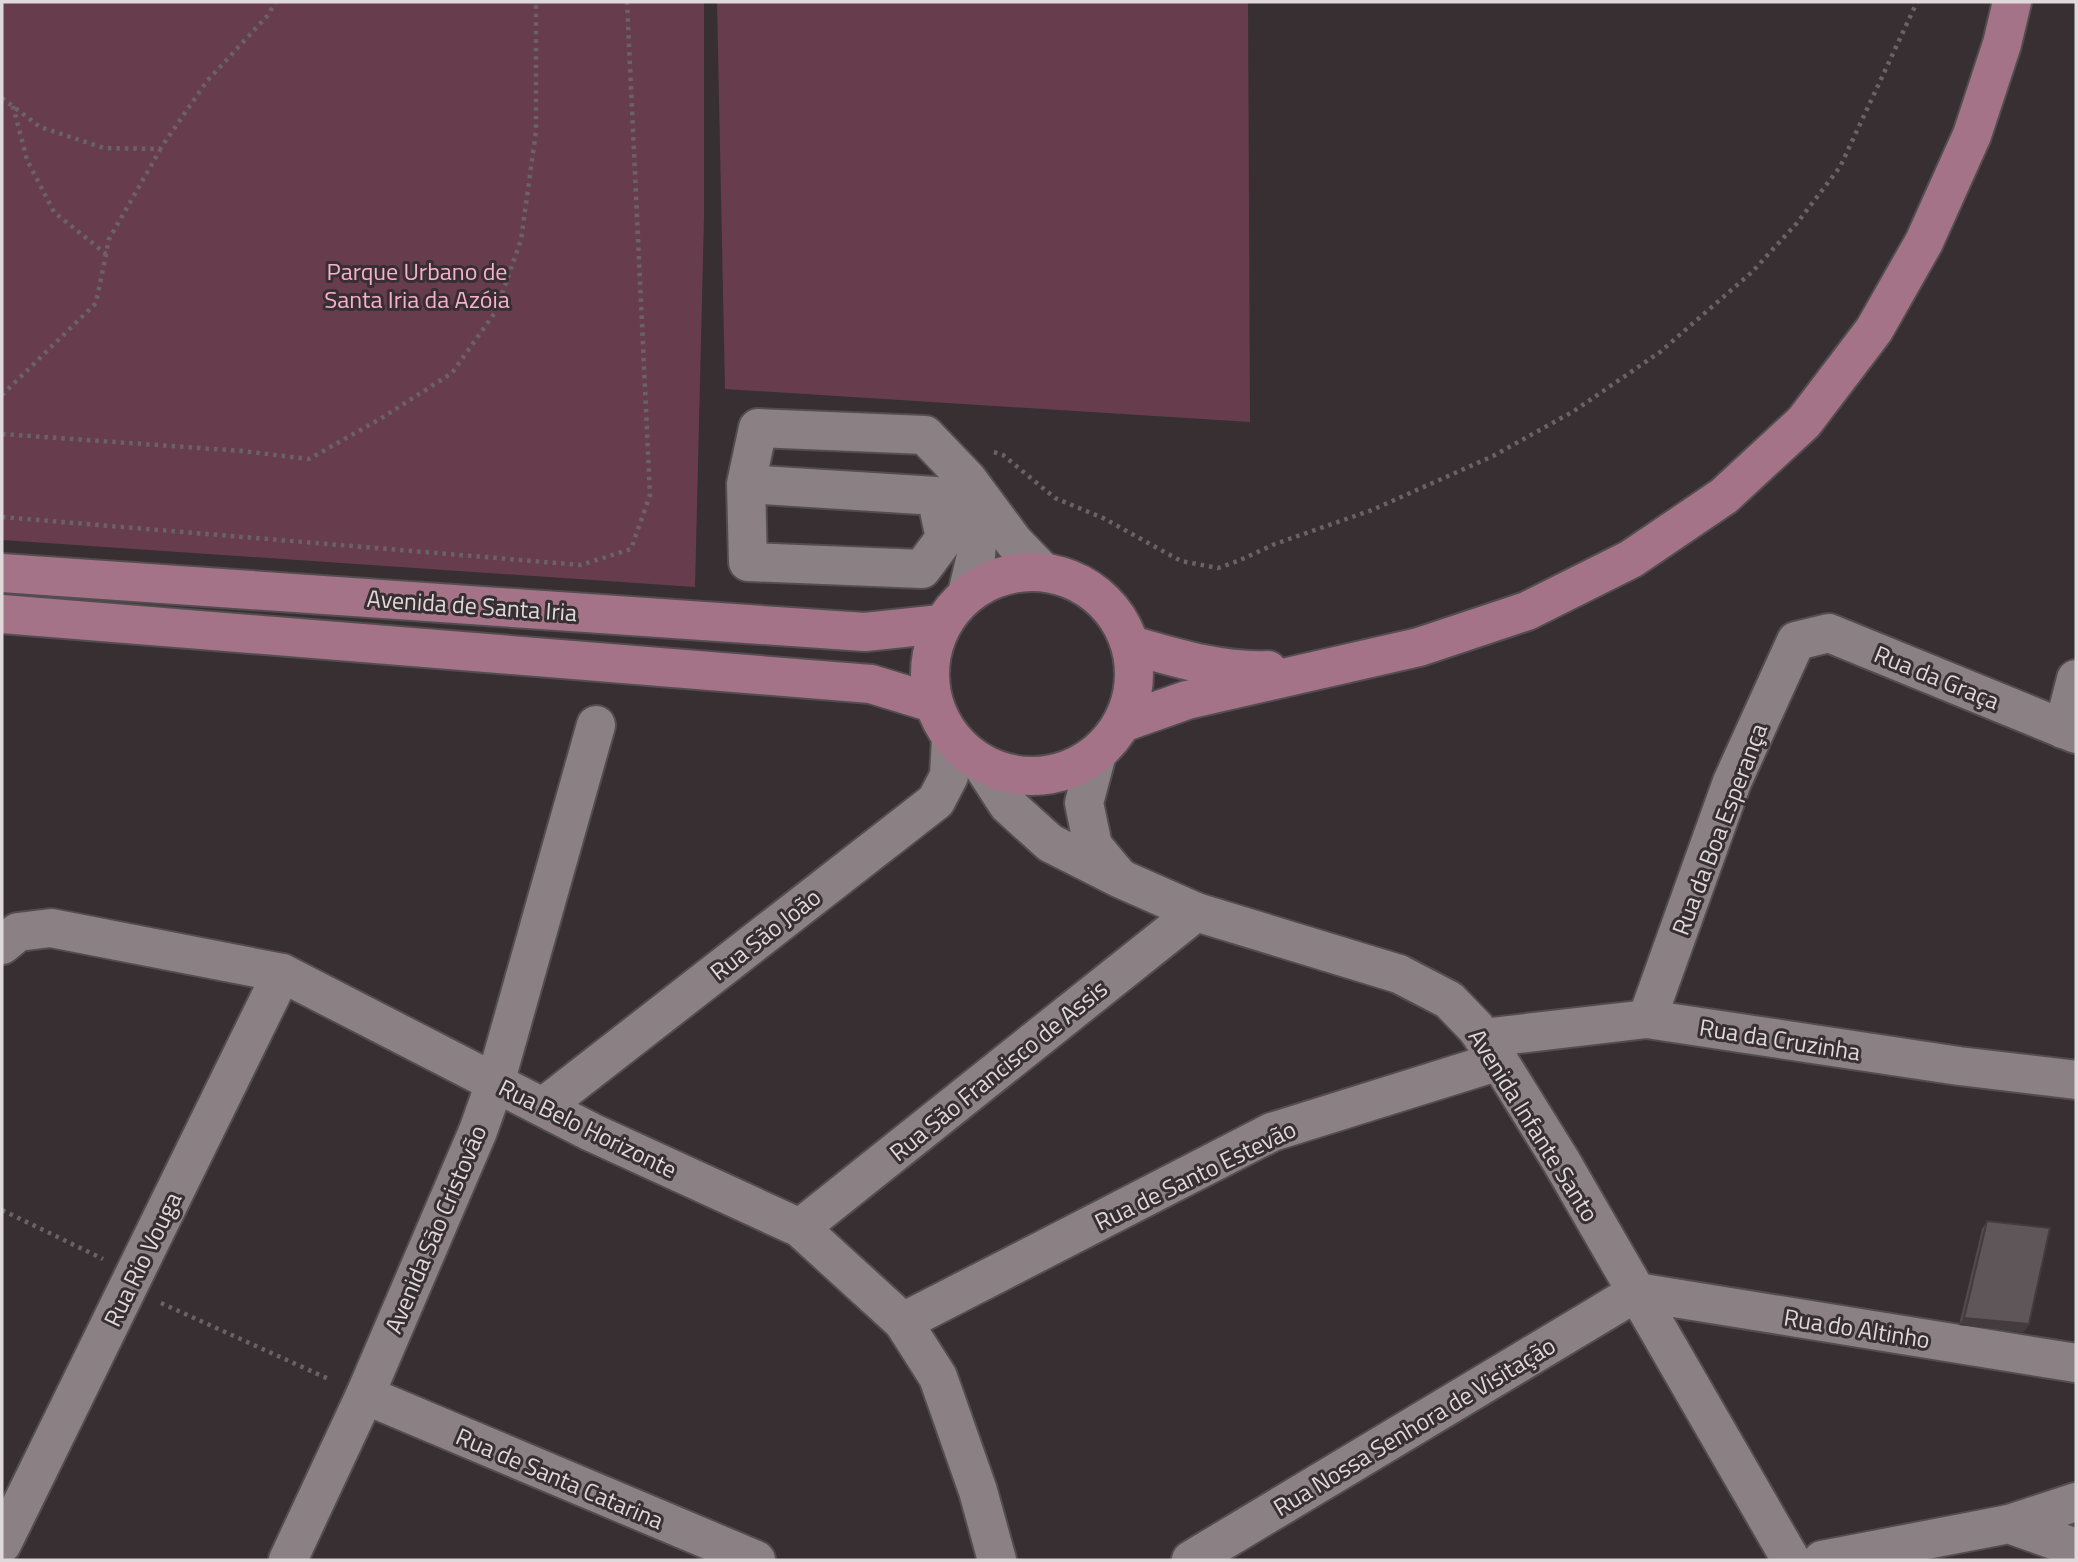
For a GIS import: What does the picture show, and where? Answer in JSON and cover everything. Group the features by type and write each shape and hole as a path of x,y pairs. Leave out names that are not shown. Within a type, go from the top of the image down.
{"main road":[{"path":"1122,723 1187,700 1419,647 1527,611 1631,559 1724,496 1804,422 1874,330 1924,242 1972,135 2002,44 2012,2"},
{"path":"1043,572 1082,584 1112,610 1131,645 1135,685 1122,723 1097,754 1061,773 1021,776 982,765 951,738 933,703 929,663 942,624 967,594 1003,575 1043,572"},
{"name":"Avenida de Santa Iria","path":"2,573 865,632 942,624"},
{"name":"Avenida de Santa Iria","path":"2,614 871,684 933,703"},
{"path":"1131,645 1192,663 1251,671 1326,668"}],"street":[{"path":"746,484 936,496 945,538 922,569 748,562 746,484 758,428 925,435 977,465 1014,542 1043,572"},
{"path":"967,594 976,556 979,516 977,465"},
{"name":"Rua da Graça","path":"1796,641 1829,633 2070,731"},
{"name":"Rua da Boa Esperança","path":"1647,1019 1732,782 1796,641"},
{"path":"2070,731 2076,679"},
{"name":"Avenida São Cristovão","path":"288,1560 365,1395 478,1131 495,1083 596,725"},
{"name":"Rua São João","path":"542,1107 936,801 949,776 951,738"},
{"name":"Avenida Infante Santo","path":"1097,754 1084,803 1093,846 1119,878"},
{"name":"Avenida Infante Santo","path":"982,765 1008,805 1050,843 1119,878 1196,912 1399,974 1449,1000 1491,1049 1637,1292 1791,1560"},
{"name":"Rua São Francisco de Assis","path":"800,1228 1196,912"},
{"name":"Rua Belo Horizonte","path":"7,935 51,928 282,973 542,1107 800,1228 903,1322 938,1377 978,1491 997,1560"},
{"name":"Rua Rio Vouga","path":"2,1544 282,973"},
{"name":"Rua da Cruzinha","path":"1491,1049 1647,1019 1959,1066 2076,1080"},
{"name":"Rua de Santo Estevão","path":"903,1322 1272,1132 1491,1049"},
{"name":"Rua do Altinho","path":"1637,1292 2076,1363"},
{"name":"Rua Nossa Senhora de Visitação","path":"1191,1560 1637,1292"},
{"name":"Rua de Santa Catarina","path":"365,1395 756,1560"},
{"path":"1822,1560 2010,1524 2076,1502"},
{"path":"2010,1524 2076,1548"}],"path":[{"path":"2,395 96,303 109,239 160,149 207,81 270,14 275,2"},
{"path":"2,434 242,451 309,459 380,419 452,373 496,311 521,240 536,131 536,2"},
{"path":"2,517 581,565 631,549 650,495 628,2"},
{"path":"977,465 1003,455 1055,498 1103,518 1181,561 1218,568 1285,540 1372,510 1493,456 1574,411 1660,352 1752,272 1797,223 1840,167 1917,2"},
{"path":"2,98 40,127 104,148 160,149"},
{"path":"13,106 27,160 54,212 106,254"},
{"path":"2,1210 132,1281 365,1395"}],"green space":[{"name":"Parque Urbano de Santa Iria da Azóia","path":"2,2 704,2 704,216 695,587 2,540"},
{"path":"717,2 1248,2 1250,422 725,389"}],"building":[{"path":"1987,1221 2050,1228 2029,1324 1964,1318"}]}
